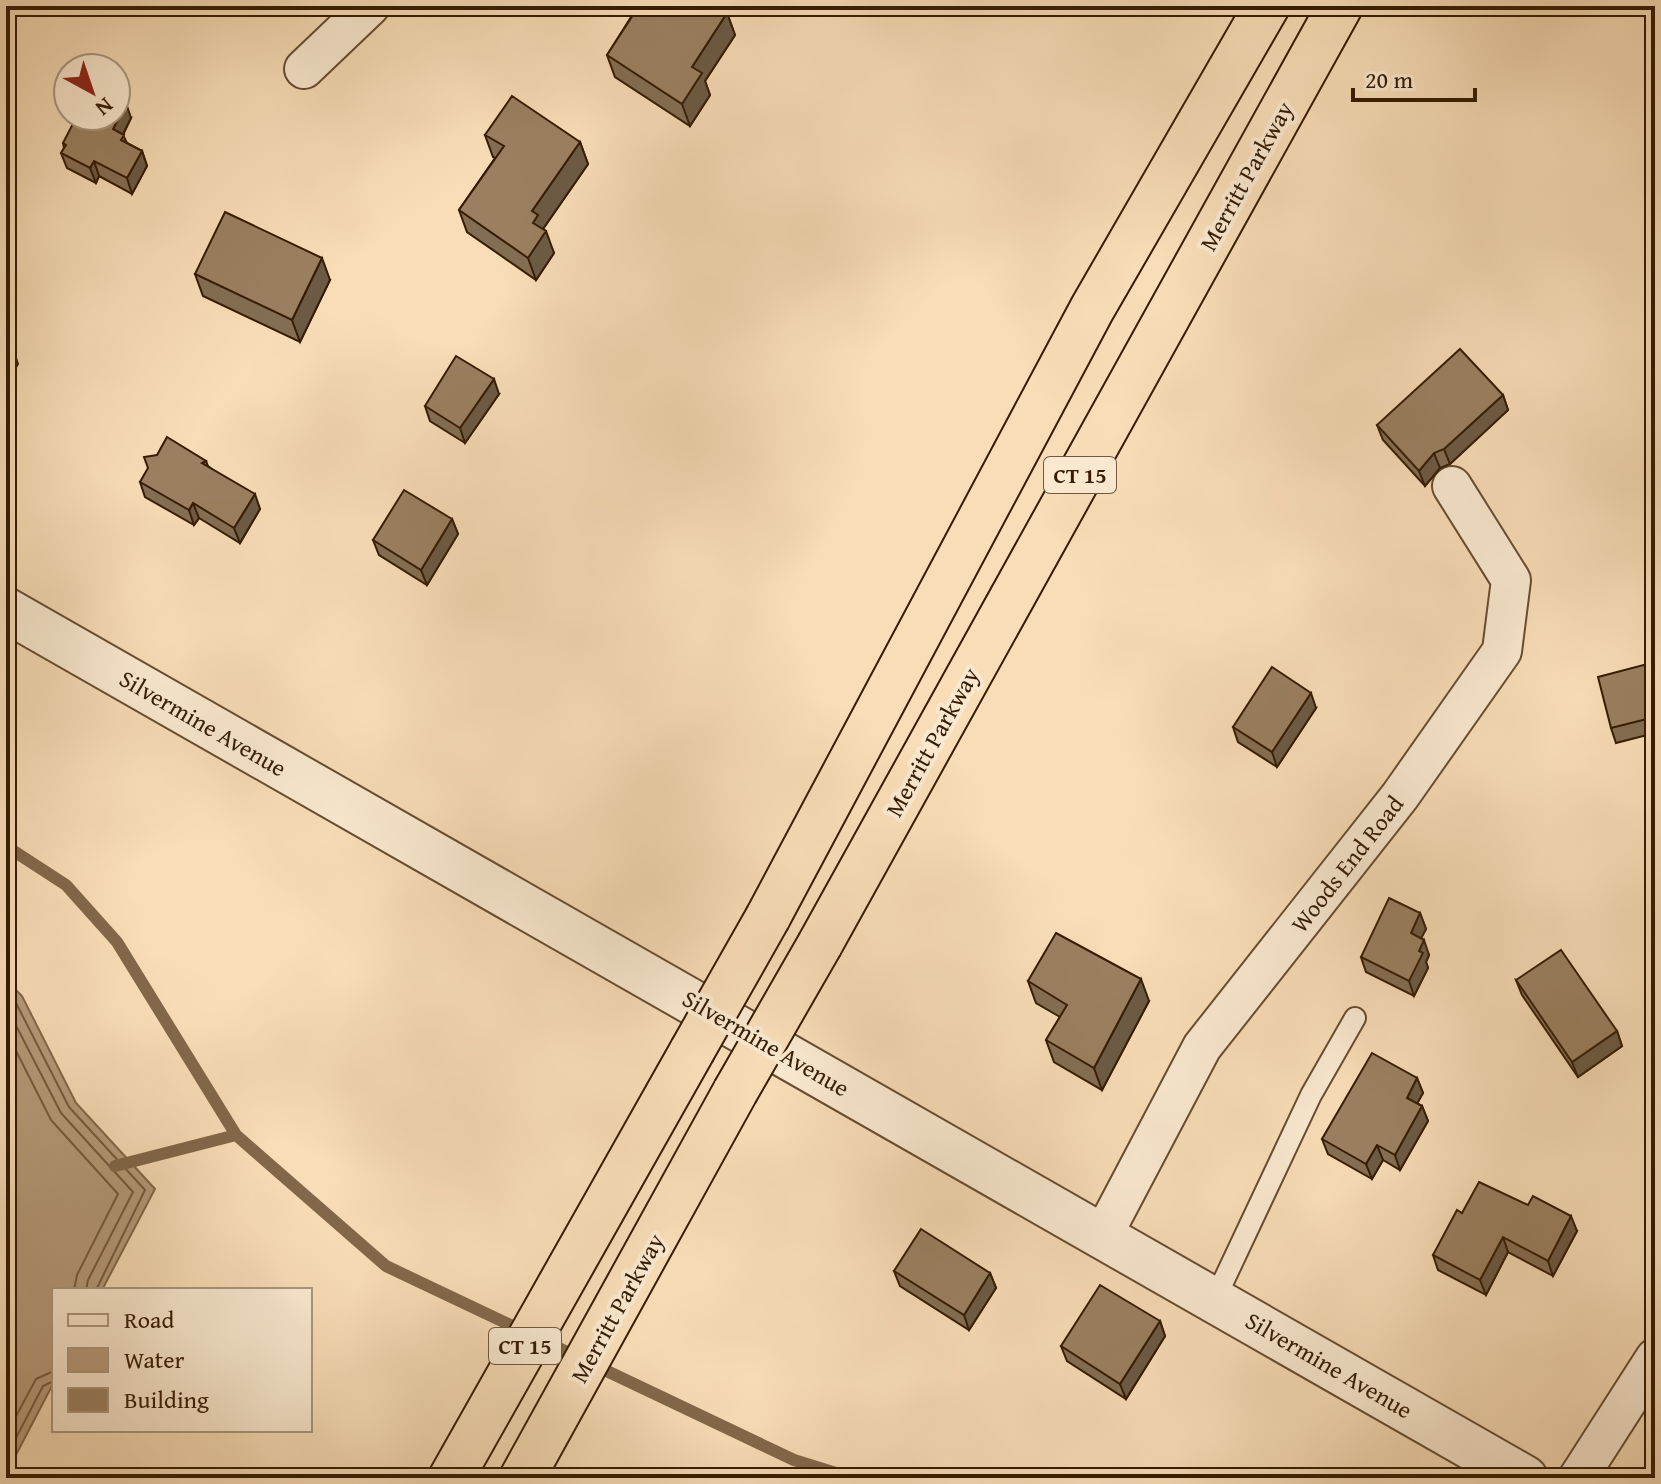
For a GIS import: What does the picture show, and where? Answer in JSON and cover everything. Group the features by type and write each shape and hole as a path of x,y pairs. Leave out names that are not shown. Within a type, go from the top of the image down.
{"highway":[{"name":"CT 15","path":"455,1470 768,917 1092,309 1267,6"},
{"name":"Merritt Parkway","path":"522,1478 1340,6"}],"street":[{"path":"304,69 370,6"},
{"name":"Woods End Road","path":"1103,1235 1202,1047 1400,796 1502,651 1511,580 1452,486"},
{"name":"Silvermine Avenue","path":"6,610 1525,1478"},
{"path":"1578,1478 1655,1358"}],"lane":[{"path":"1215,1299 1311,1095 1355,1018"}],"water":[{"path":"6,980 22,996 76,1103 155,1189 103,1288 52,1288 52,1386 6,1474"}],"building":[{"path":"628,6 716,6 727,13 692,67 702,73 682,104 607,55 635,12"},
{"path":"512,96 580,142 532,211 538,215 533,223 546,231 528,258 459,210 504,146 485,135"},
{"path":"69,132 118,132 124,135 121,140 142,151 127,178 94,161 90,168 61,153 66,145 63,143"},
{"path":"225,212 322,258 292,320 195,274"},
{"path":"6,345 13,349 6,361"},
{"path":"1460,349 1503,395 1444,449 1434,453 1419,471 1377,425"},
{"path":"456,356 494,379 460,428 425,406"},
{"path":"167,437 206,461 202,463 255,494 234,528 193,503 189,510 140,482 148,468 144,457 157,455"},
{"path":"404,490 452,519 421,570 373,540"},
{"path":"1655,662 1655,717 1611,728 1598,677"},
{"path":"1272,667 1311,693 1272,752 1233,727"},
{"path":"1389,898 1420,913 1411,933 1424,940 1419,951 1423,953 1409,981 1361,957"},
{"path":"1056,933 1141,979 1094,1068 1046,1040 1067,1005 1028,981"},
{"path":"1561,950 1617,1031 1572,1062 1516,980"},
{"path":"1372,1053 1417,1078 1407,1098 1422,1106 1395,1155 1377,1145 1366,1164 1322,1139"},
{"path":"1479,1182 1528,1205 1533,1196 1571,1216 1548,1261 1503,1237 1480,1280 1433,1255 1457,1210 1462,1213"},
{"path":"921,1229 990,1273 964,1315 894,1271"},
{"path":"1100,1285 1160,1321 1120,1384 1061,1346"}],"waterway":[{"path":"6,846 66,885 117,942 236,1135 386,1266 794,1460 852,1478"},
{"path":"115,1166 236,1135"}]}
